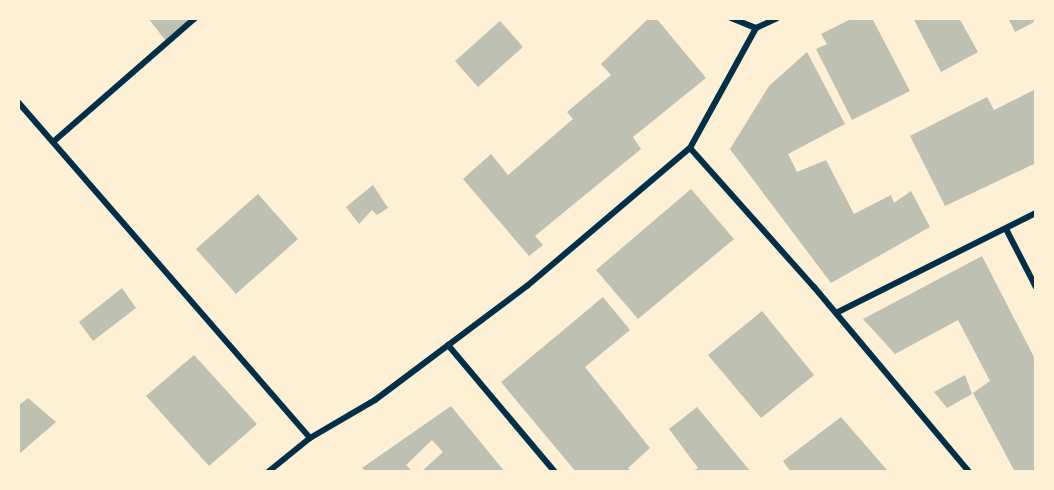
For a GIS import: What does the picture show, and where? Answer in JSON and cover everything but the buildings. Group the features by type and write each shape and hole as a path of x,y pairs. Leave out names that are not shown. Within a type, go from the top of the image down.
{"street":[{"path":"53,142 195,18"},
{"path":"731,18 756,28"},
{"path":"268,472 310,438 375,400 527,286 690,148 756,28 777,18"},
{"path":"18,102 310,438"},
{"path":"690,148 836,313 969,472"},
{"path":"836,313 1036,213"},
{"path":"1006,229 1036,286"},
{"path":"448,345 555,472"}]}
